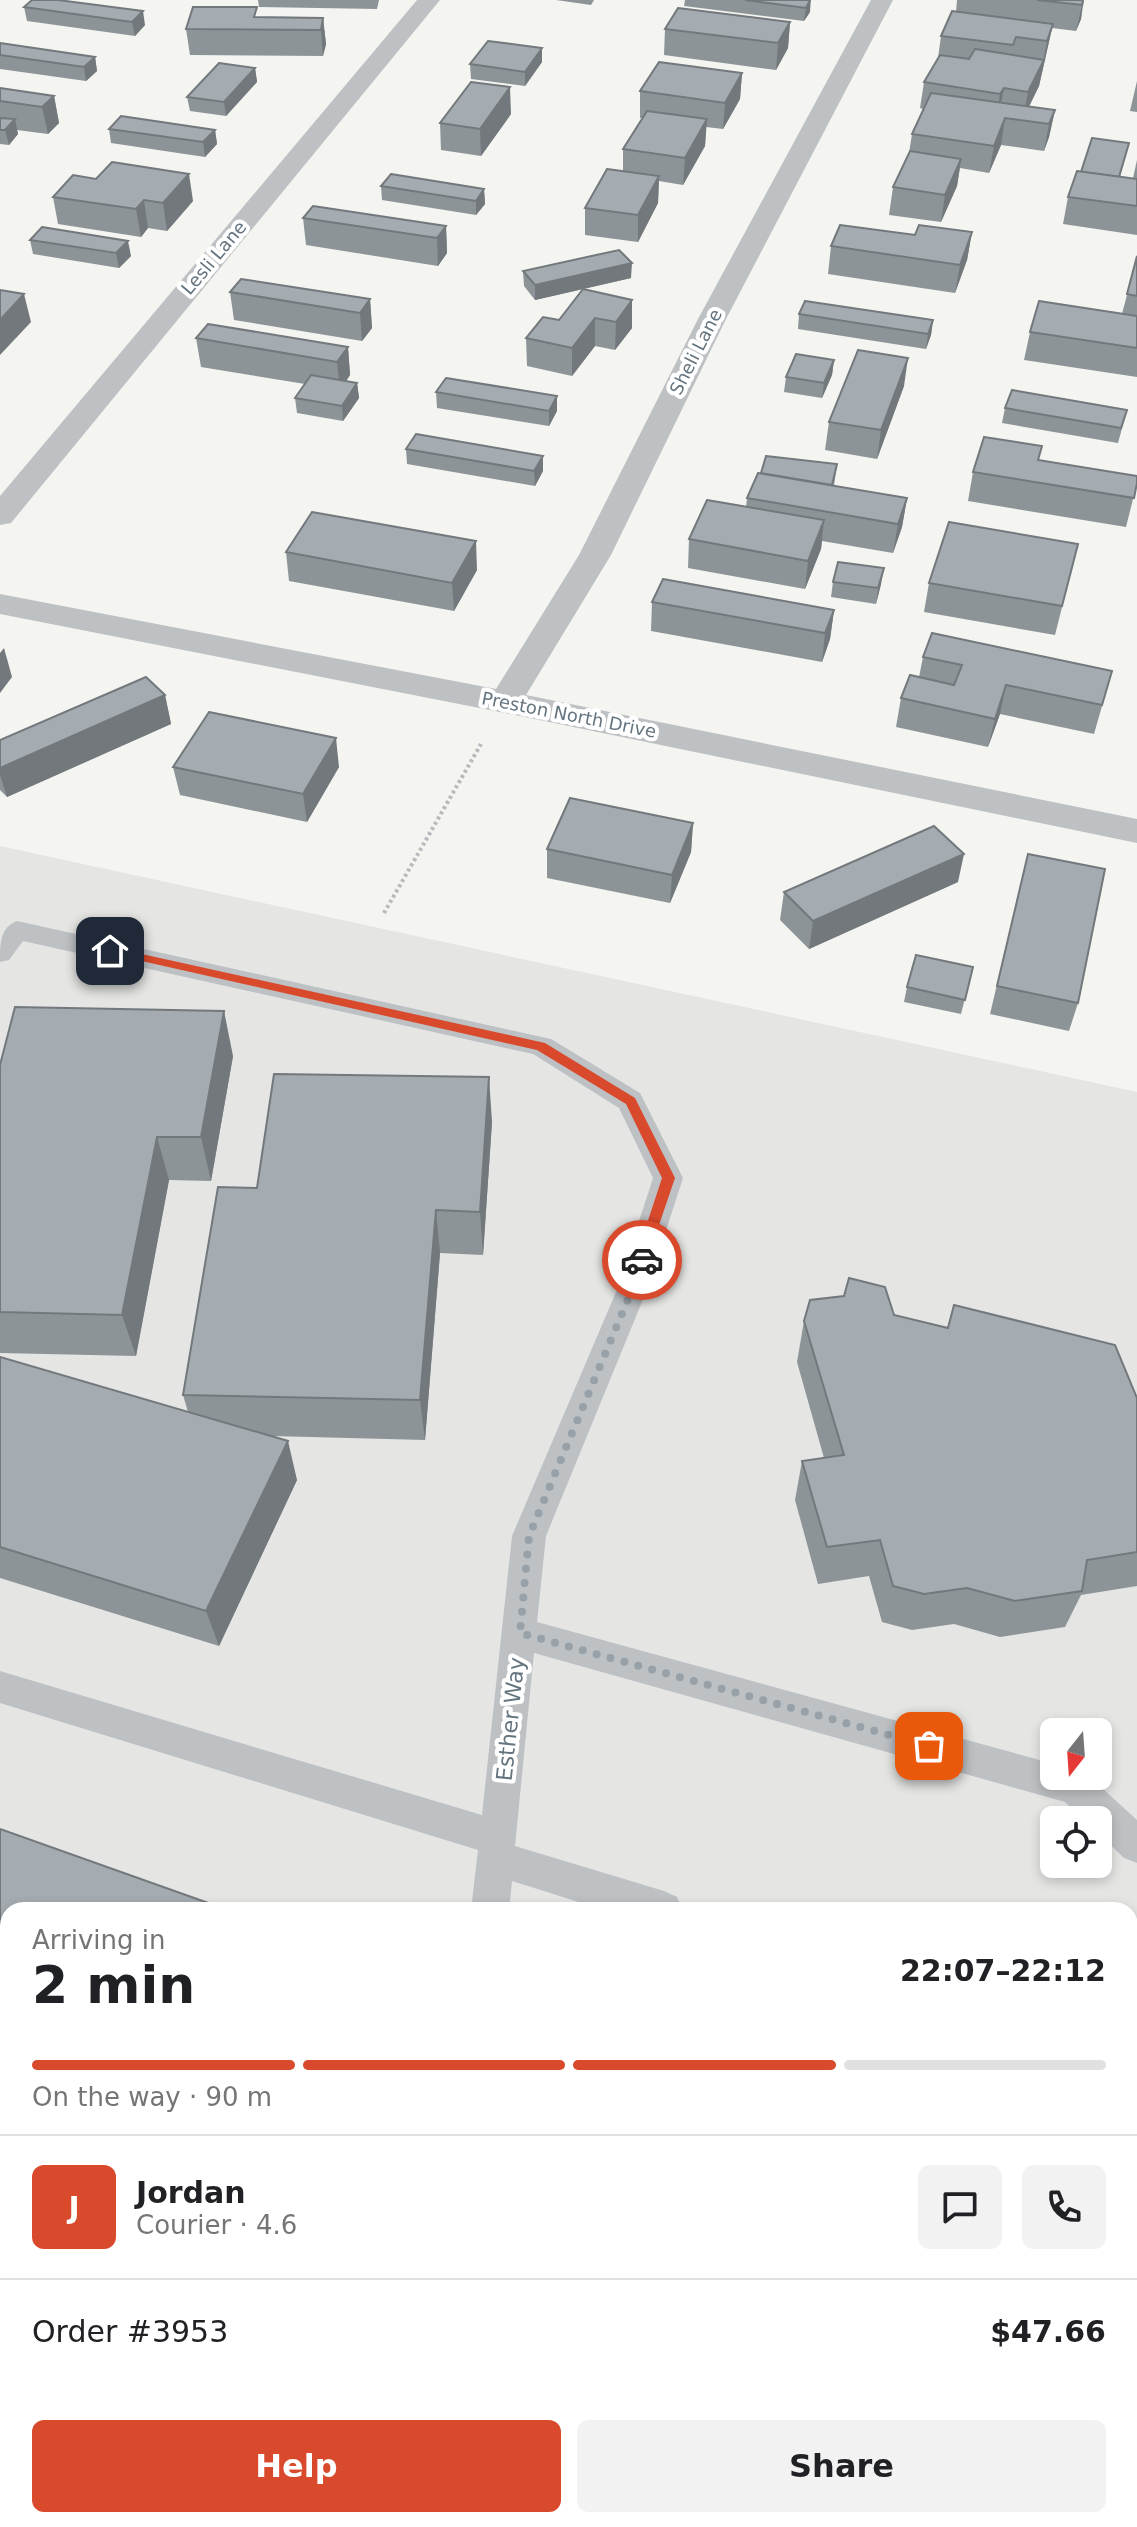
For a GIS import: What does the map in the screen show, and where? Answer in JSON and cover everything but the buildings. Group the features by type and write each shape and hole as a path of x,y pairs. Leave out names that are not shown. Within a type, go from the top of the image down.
{"street":[{"name":"Lesli Lane","path":"0,516 429,0"},
{"name":"Sheli Lane","path":"505,702 595,555 712,319 882,0"},
{"name":"Preston North Drive","path":"0,604 505,702 1137,831"}],"lane":[{"name":"Esther Way","path":"9,941 541,1046 630,1101 668,1178 631,1292 529,1536 491,1902"},
{"path":"520,1633 1075,1787 1137,1845"},
{"path":"0,1687 496,1848 642,1902"}],"path":[{"path":"384,913 505,702"}],"shaded area":[{"path":"0,846 1137,1092 1137,1902 0,1902"}],"way so far":[{"path":"642,1260 529,1536 520,1633 929,1746"}],"route":[{"path":"110,951 541,1046 630,1101 668,1178 642,1260"}]}
